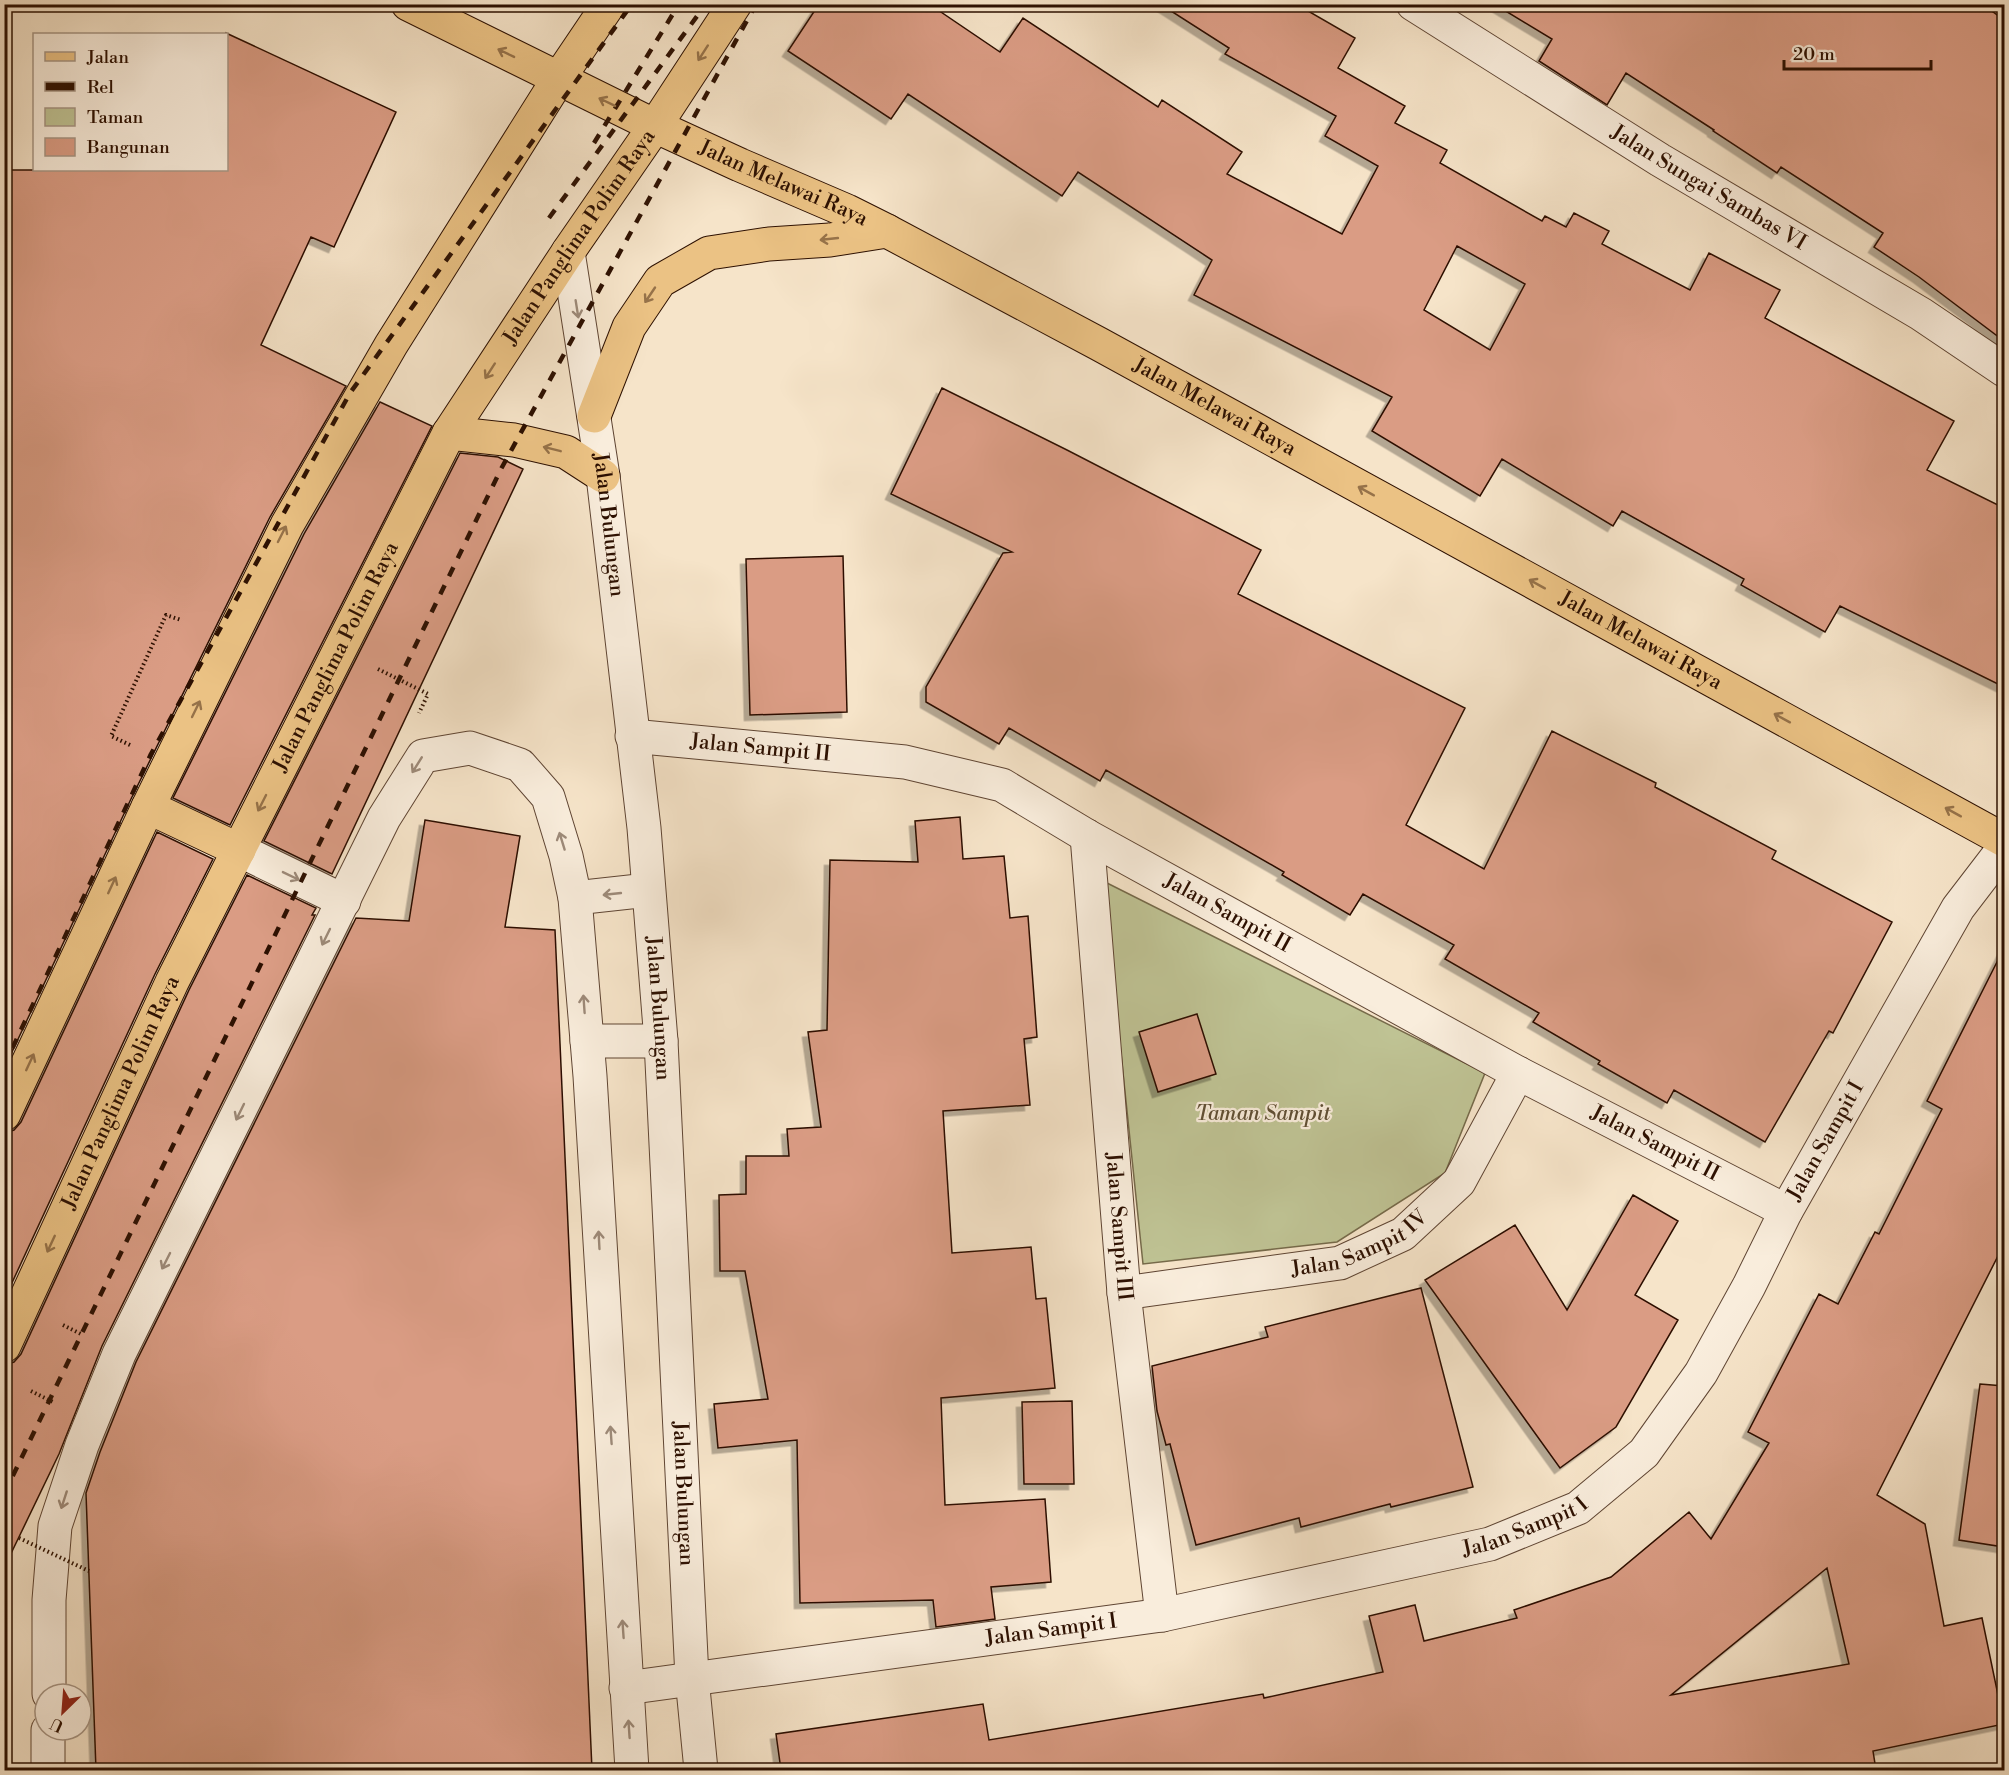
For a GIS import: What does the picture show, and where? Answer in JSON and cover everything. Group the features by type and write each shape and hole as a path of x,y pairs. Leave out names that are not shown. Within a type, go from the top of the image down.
{"main road":[{"name":"Jalan Melawai Raya","path":"408,4 655,126 887,231 1099,344 2004,840"},
{"path":"7,1101 287,525 391,345 559,78 609,4"},
{"name":"Jalan Panglima Polim Raya","path":"4,1346 172,982 449,433 735,4"},
{"path":"594,416 629,327 660,281 710,253 887,231"},
{"path":"449,433 514,440 566,452 603,476"},
{"path":"148,807 238,850"}],"street":[{"name":"Jalan Sungai Sambas VI","path":"1413,4 1660,160 1921,314 2004,370"},
{"name":"Jalan Bulungan","path":"568,252 603,476 644,828 661,1041 692,1678 701,1770"},
{"name":"Jalan Sampit II","path":"632,736 905,762 1002,785 1087,836 1518,1073 1786,1211"},
{"path":"49,1682 49,1600 55,1526 82,1445 119,1354 384,818 423,756 470,748 520,765 548,797 566,856 575,898 587,1041 632,1770"},
{"name":"Jalan Sampit III","path":"1087,836 1124,1293 1162,1615"},
{"name":"Jalan Sampit I","path":"626,1688 1162,1615 1490,1544 1578,1508 1644,1453 1701,1373 1749,1287 1786,1211 1958,908 2004,848"},
{"path":"238,850 344,901"},
{"path":"575,898 648,890"},
{"path":"587,1041 661,1041"},
{"name":"Jalan Sampit IV","path":"1124,1293 1341,1263 1403,1234 1459,1182 1518,1073"},
{"path":"48,1742 48,1770"}],"path":[{"path":"134,746 111,736 166,615 181,620"},
{"path":"377,668 428,694 418,714"},
{"path":"19,1538 89,1571"}],"green space":[{"name":"Taman Sampit","path":"1103,881 1485,1073 1445,1173 1337,1242 1143,1264"}],"building":[{"path":"819,4 929,4 1000,52 1023,18 1158,107 1162,100 1242,152 1227,174 1342,234 1378,166 1325,136 1336,116 1225,54 1229,48 1160,4 1296,4 1355,38 1338,68 1405,106 1395,123 1447,150 1440,163 1542,221 1545,216 1566,227 1574,213 1609,231 1602,244 1690,290 1709,253 1780,290 1765,318 1954,421 1927,470 2004,508 2004,687 1840,606 1825,632 1741,585 1744,579 1622,511 1613,526 1502,459 1480,496 1372,431 1392,397 1194,295 1212,260 1078,172 1062,196 908,94 891,119 788,51","holes":["1457,246 1525,284 1490,350 1424,310"]},
{"path":"1494,4 1982,4 2004,20 2004,341 1919,277 1874,247 1883,233 1781,167 1777,173 1626,73 1607,105 1539,61 1552,39"},
{"path":"228,34 396,112 334,247 311,237 261,345 346,386 270,517 131,799 4,1069 4,170 228,171"},
{"path":"942,388 1261,550 1238,594 1465,708 1406,825 1484,869 1552,731 1656,783 1655,787 1776,851 1772,859 1892,922 1833,1033 1829,1031 1765,1142 1674,1090 1667,1103 1598,1064 1600,1061 1533,1022 1539,1013 1445,959 1454,945 1363,894 1350,915 1282,875 1284,872 1106,770 1100,781 1009,728 999,744 926,702 926,687 1003,553 1012,552 891,494"},
{"path":"380,402 432,426 230,825 173,798 304,534"},
{"path":"460,453 498,457 523,469 332,874 264,841"},
{"path":"843,556 847,712 750,715 746,559"},
{"path":"960,817 963,859 1004,856 1010,918 1028,916 1037,1037 1024,1039 1030,1105 943,1111 952,1253 1031,1247 1036,1299 1046,1298 1055,1388 941,1398 945,1505 1045,1499 1051,1582 991,1587 995,1619 936,1627 933,1600 800,1603 797,1440 718,1448 714,1404 768,1399 745,1271 720,1271 719,1195 746,1194 746,1156 789,1156 787,1129 821,1127 808,1032 827,1030 830,860 918,862 915,821"},
{"path":"425,820 520,836 505,927 555,930 592,1770 96,1770 86,1493 100,1452 136,1362 356,918 409,921"},
{"path":"157,832 213,859 155,974 4,1300 4,1133 14,1130 21,1122"},
{"path":"247,875 316,908 312,915 315,915 102,1346 59,1454 4,1568 4,1365 14,1362 21,1354 189,990"},
{"path":"2004,948 2004,1244 1877,1495 1925,1524 1944,1626 1982,1618 2004,1724 1873,1751 1876,1770 781,1770 776,1734 983,1704 989,1740 1263,1694 1264,1698 1383,1672 1369,1616 1415,1605 1424,1641 1517,1618 1514,1610 1611,1577 1689,1512 1711,1539 1769,1443 1748,1432 1819,1294 1838,1304 1875,1232 1879,1234 1942,1109 1927,1101","holes":["1827,1568 1849,1664 1671,1695"]},
{"path":"1197,1014 1216,1074 1158,1092 1139,1032"},
{"path":"1633,1195 1678,1221 1635,1295 1678,1320 1616,1427 1560,1468 1425,1280 1515,1225 1567,1310"},
{"path":"1421,1288 1473,1487 1391,1507 1390,1504 1301,1527 1299,1518 1196,1545 1170,1444 1166,1445 1157,1411 1152,1366 1268,1337 1265,1327"},
{"path":"1980,1384 2004,1386 2004,1547 1959,1540"},
{"path":"1072,1401 1074,1484 1024,1484 1022,1402"}],"railway":[{"path":"4,1066 151,754 350,393 632,4"},
{"path":"594,143 679,4"},
{"path":"549,218 706,4"},
{"path":"4,1494 501,469 756,4"}]}
